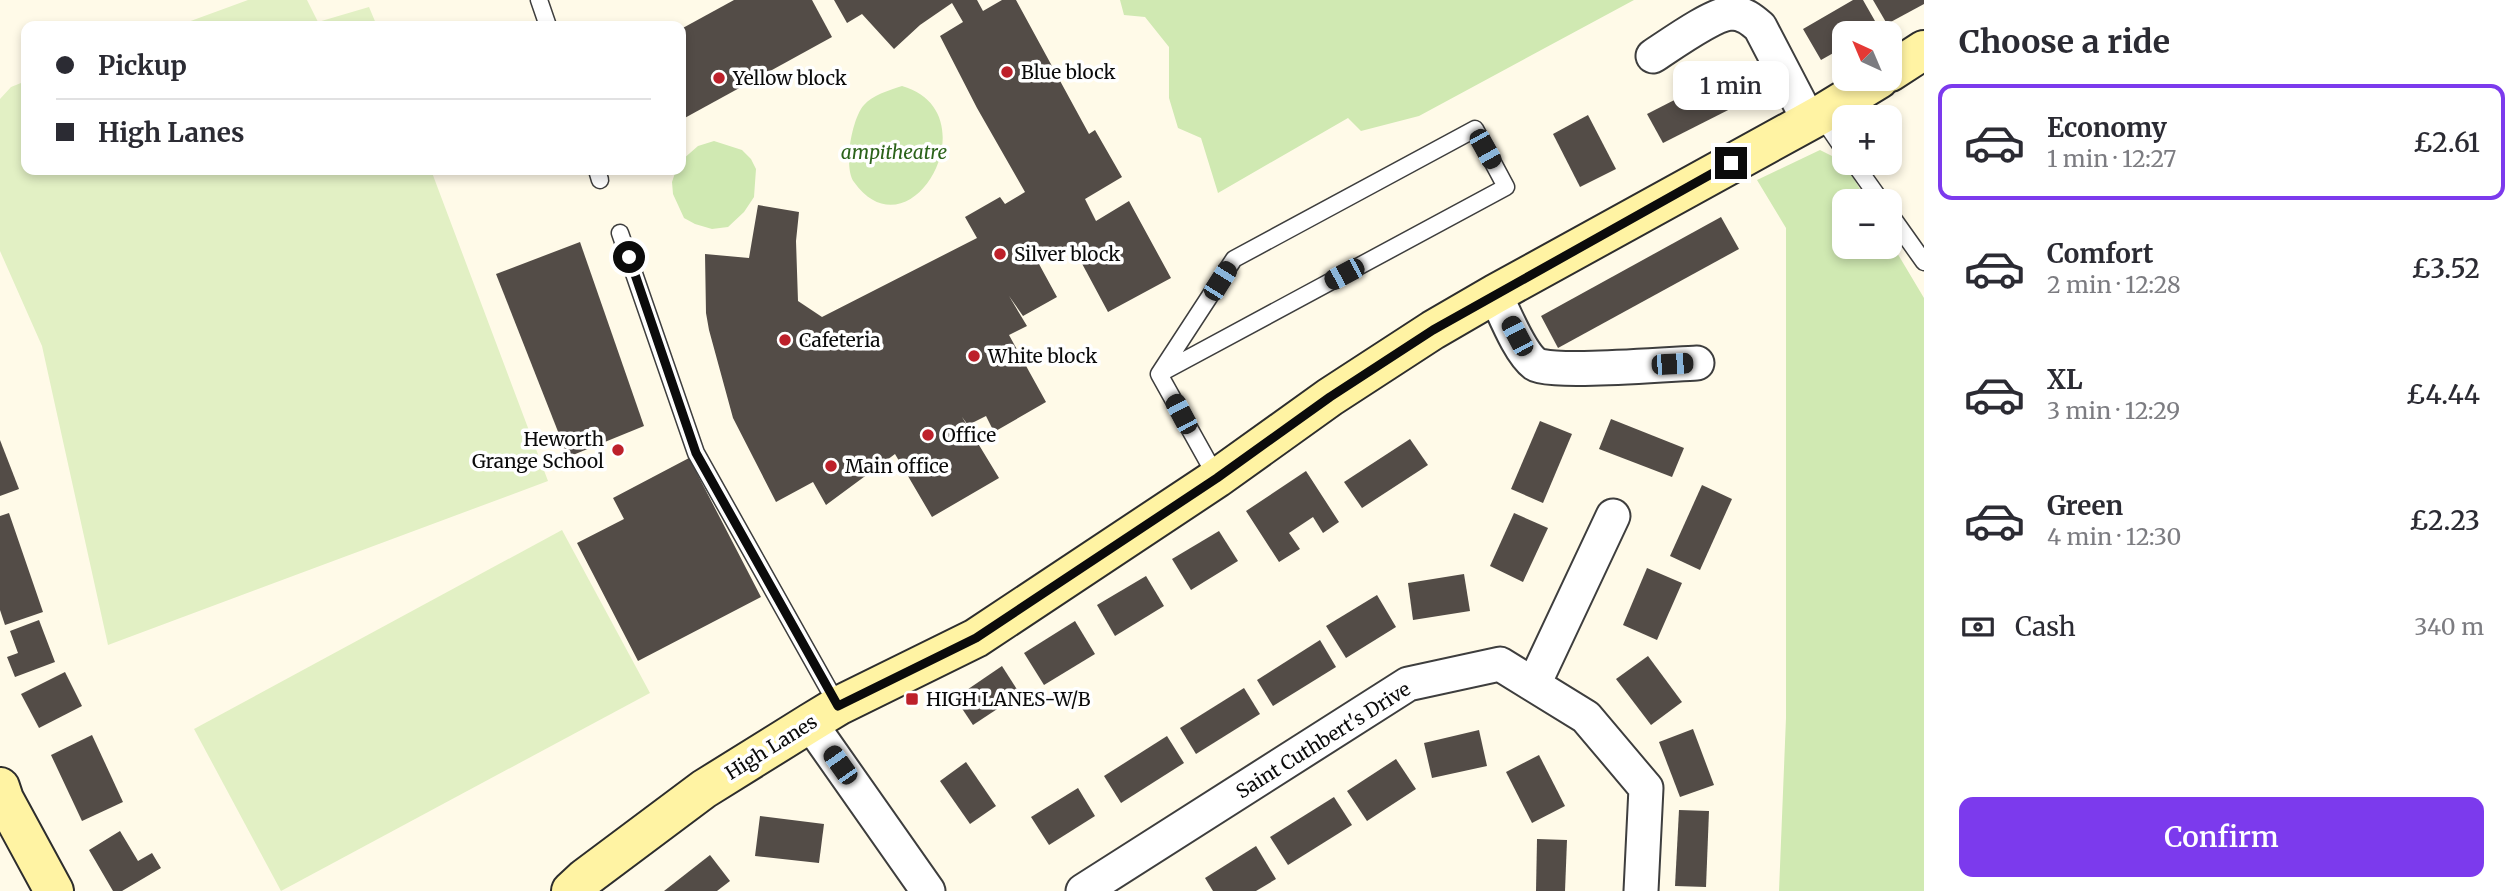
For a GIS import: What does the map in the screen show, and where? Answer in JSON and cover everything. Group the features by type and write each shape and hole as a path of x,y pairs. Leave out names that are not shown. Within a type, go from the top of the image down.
{"street":[{"path":"1653,56 1721,15 1734,13 1748,17 1760,27 1815,118"},
{"path":"1902,65 1924,51"},
{"name":"High Lanes","path":"571,891 704,789 824,714 976,638 1433,330 1859,91"},
{"path":"1495,294 1528,357 1538,366 1621,367 1697,363"},
{"path":"1534,684 1613,516"},
{"name":"Saint Cuthbert's Drive","path":"1083,891 1408,684 1500,664 1586,717 1646,788 1641,891"},
{"path":"824,714 928,891"},
{"path":"0,787 54,891"}],"lane":[{"path":"539,0 546,21"},
{"path":"1815,118 1832,137"},
{"path":"1475,129 1506,187 1159,374 1234,260 1475,129"},
{"path":"1902,231 1924,262"},
{"path":"620,233 696,453 824,714"},
{"path":"1159,374 1217,478"}],"green space":[{"path":"248,0 307,0 318,21 191,21"},
{"path":"1120,0 1634,0 1419,116 1361,131 1348,118 1218,193 1201,138 1178,128 1169,98 1169,47 1145,17 1124,15"},
{"path":"369,7 375,21 321,21"},
{"path":"21,83 21,175 433,175 548,481 108,645 42,346 0,251 0,99 11,87"},
{"name":"ampitheatre","path":"902,86 928,101 941,123 942,149 934,173 918,193 898,204 876,202 854,182 849,165 850,143 856,120 867,101"},
{"path":"714,141 742,150 756,169 754,197 744,212 728,227 712,229 684,218 673,194 674,175 686,175 686,156 698,146"},
{"path":"1820,150 1832,156 1832,175 1852,175 1860,189 1832,189 1832,259 1901,259 1924,298 1924,891 1779,891 1786,718 1786,228 1757,180"},
{"path":"562,530 650,693 281,891 194,729"}],"building":[{"name":"Yellow block","path":"734,0 812,0 832,37 686,117 686,26"},
{"path":"834,0 977,0 983,11 1002,0 1016,0 1089,134 1095,130 1122,177 1085,199 1096,221 1129,201 1171,278 1108,312 1072,245 1039,264 1057,297 1023,316 1009,296 1027,326 1009,335 1046,402 994,432 986,416 968,425 962,417 999,478 932,517 895,454 826,505 813,482 776,502 733,418 709,330 706,313 705,254 749,258 758,205 799,212 796,241 798,301 822,317 977,238 965,217 1000,197 1005,204 1025,192 940,36 963,22 952,3 920,25 894,49 862,14 847,23"},
{"path":"1853,0 1863,0 1875,21 1832,21 1832,54 1821,60 1803,29"},
{"path":"1873,0 1924,0 1924,4 1893,21 1885,21"},
{"path":"1735,69 1750,99 1663,143 1647,114"},
{"path":"1588,115 1616,169 1580,187 1553,134"},
{"path":"1721,217 1739,249 1558,348 1541,316"},
{"path":"580,242 644,426 568,457 496,274"},
{"path":"1611,419 1684,448 1672,477 1599,449"},
{"path":"1540,421 1572,434 1543,503 1511,489"},
{"path":"1410,439 1428,465 1362,508 1344,482"},
{"path":"0,440 19,489 0,496"},
{"path":"689,458 761,597 638,661 577,543 624,519 613,498"},
{"path":"1306,471 1339,522 1323,533 1313,517 1289,533 1300,549 1279,562 1246,511"},
{"path":"1702,485 1732,499 1700,570 1670,556"},
{"path":"9,513 43,612 5,625 0,610 0,516"},
{"path":"1514,513 1548,528 1523,582 1490,566"},
{"path":"1219,531 1238,561 1191,590 1172,559"},
{"path":"1647,568 1682,583 1657,640 1623,625"},
{"path":"1464,574 1470,611 1413,620 1408,583"},
{"path":"1146,576 1164,606 1115,636 1097,605"},
{"path":"1377,595 1396,627 1346,658 1326,626"},
{"path":"39,620 55,662 15,677 7,657 18,653 10,631"},
{"path":"1075,621 1095,654 1044,685 1024,653"},
{"path":"1320,640 1336,667 1273,706 1257,680"},
{"path":"1648,656 1682,702 1651,725 1616,679"},
{"path":"1002,666 1020,694 973,725 955,698"},
{"path":"65,672 82,706 39,728 21,694"},
{"path":"1244,688 1260,714 1196,754 1180,728"},
{"path":"1693,729 1714,785 1680,797 1659,742"},
{"path":"1479,730 1487,766 1432,778 1424,743"},
{"path":"92,735 123,802 82,821 51,755"},
{"path":"1167,736 1184,763 1121,803 1104,776"},
{"path":"1539,755 1565,806 1532,823 1506,772"},
{"path":"1396,759 1416,789 1367,821 1347,791"},
{"path":"966,762 996,806 970,824 940,781"},
{"path":"1078,788 1095,816 1049,845 1031,817"},
{"path":"1334,797 1352,825 1288,865 1270,837"},
{"path":"1679,810 1709,811 1706,887 1675,886"},
{"path":"760,816 824,824 819,863 755,856"},
{"path":"120,831 138,861 152,853 161,868 122,891 113,891 89,850"},
{"path":"1537,839 1567,840 1565,891 1536,891"},
{"path":"1256,846 1276,879 1256,891 1213,891 1205,878"},
{"path":"710,855 730,881 717,891 664,891"}],"place":[{"name":"Blue block","path":"1007,72"},
{"name":"Yellow block","path":"719,78"},
{"name":"Silver block","path":"1000,254"},
{"name":"Cafeteria","path":"785,340"},
{"name":"White block","path":"974,356"},
{"name":"Office","path":"928,435"},
{"name":"Heworth Grange School","path":"618,450"},
{"name":"Main office","path":"831,466"},
{"name":"HIGH LANES-W/B","path":"912,699"}],"route":[{"path":"629,257 696,453 838,706 976,638 1433,330 1731,163"}]}
